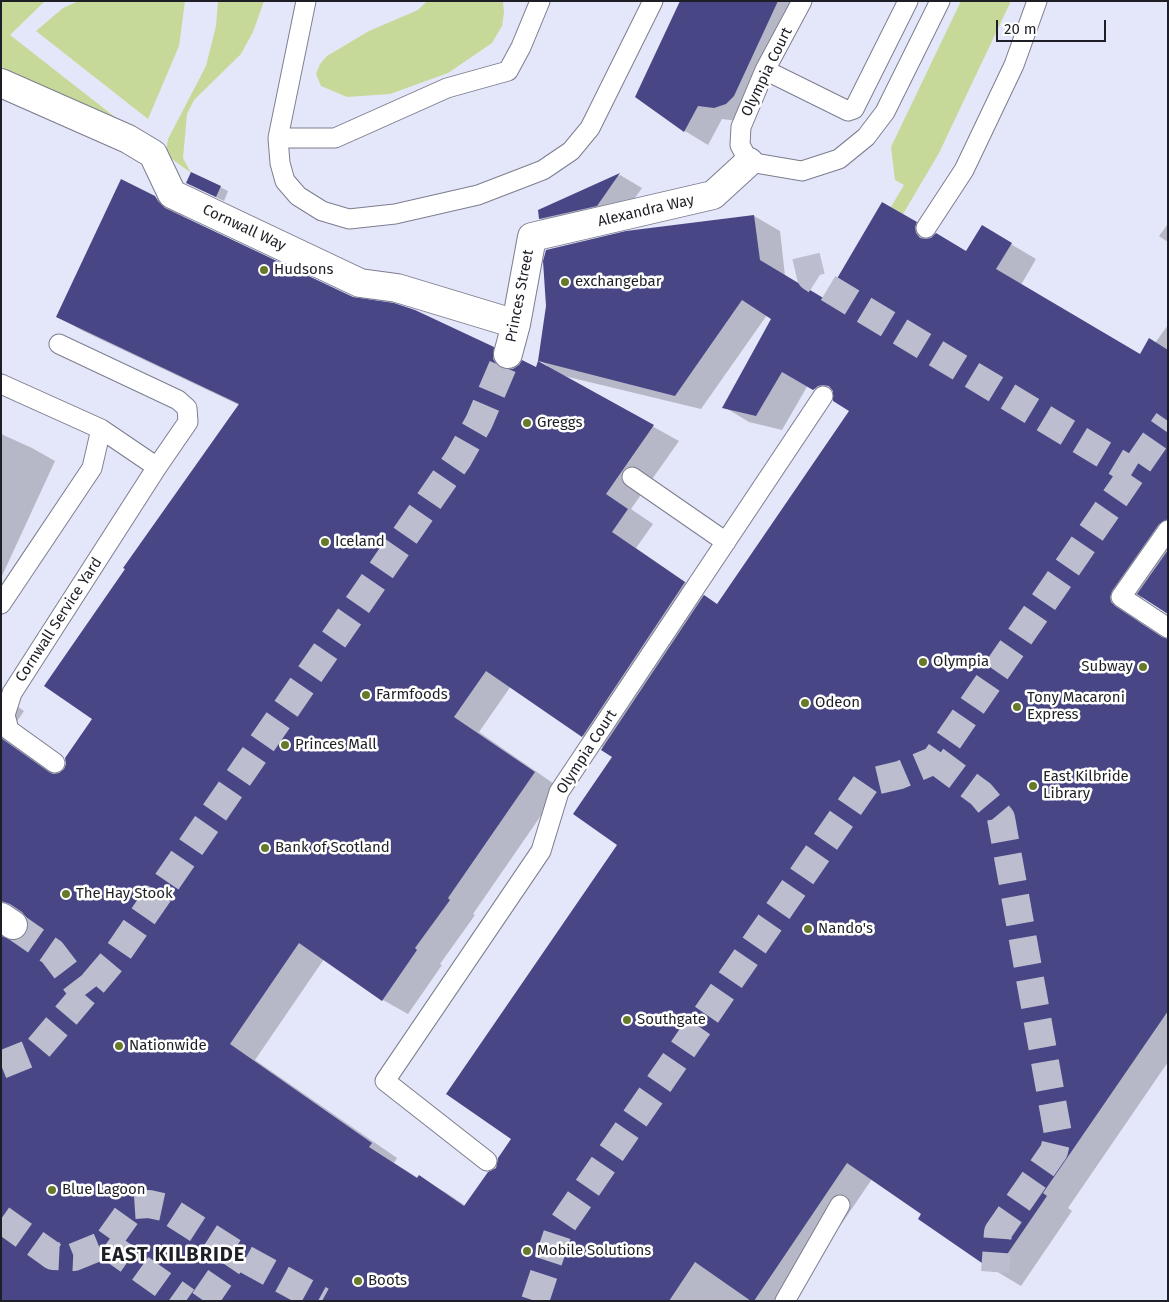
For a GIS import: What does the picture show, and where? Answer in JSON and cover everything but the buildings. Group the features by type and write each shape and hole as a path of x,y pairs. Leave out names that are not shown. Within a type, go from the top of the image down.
{"street":[{"name":"Cornwall Way","path":"1,83 128,139 152,154 172,194 360,283 397,288 516,324"},
{"name":"Alexandra Way","path":"532,237 713,195 749,162"},
{"name":"Princes Street","path":"508,354 516,324 532,237"}],"lane":[{"path":"306,1 278,138 280,163 285,181 298,196 322,211 349,219 395,214 478,195 543,170 571,151 590,128 653,1"},
{"path":"278,138 335,138 447,88 508,71 521,47 540,1"},
{"name":"Olympia Court","path":"749,162 740,145 740,126 765,70 802,1"},
{"path":"765,70 848,111 854,109 908,1"},
{"path":"749,162 802,171 839,159 859,143 866,137 885,112 940,1"},
{"path":"926,228 964,170 1014,65 1037,1"},
{"name":"Cornwall Service Yard","path":"55,762 9,730 5,715 12,693 188,422 187,408 178,400 59,344"},
{"path":"1,384 101,429 157,467"},
{"name":"Olympia Court","path":"487,1161 385,1081 540,851 559,792 823,396"},
{"path":"1,604 92,468 101,429"},
{"path":"632,477 726,542"},
{"path":"1168,530 1121,597 1168,628"},
{"path":"785,1301 840,1205"}],"green space":[{"path":"1,1 45,1 10,35 120,121 1,67"},
{"path":"79,1 185,1 179,46 148,119 36,31 63,8"},
{"path":"218,1 264,1 253,32 241,54 194,100 187,114 183,158 191,173 172,159 166,152 168,139 206,66 216,26"},
{"path":"427,1 503,1 502,26 492,43 448,73 390,94 347,97 321,86 316,74 320,64 327,56 369,31 418,10"},
{"path":"961,1 1011,1 939,153 903,214 891,207 904,185 895,180 891,147"}],"tunnel":[{"path":"806,256 811,277 1133,472"},
{"path":"1,1065 36,1051 113,960 458,459 479,422 508,354"},
{"path":"535,1301 559,1229 866,783 900,775 935,760 1168,421"},
{"path":"935,760 981,794 1001,818 1058,1134 1054,1151 998,1232 995,1272"},
{"path":"13,925 52,952 85,995"},
{"path":"1,1219 53,1256 74,1257 106,1244 134,1205 149,1204 163,1207 236,1254 322,1301"},
{"path":"106,1244 186,1301"},
{"path":"204,1301 236,1254"}],"place":[{"name":"Hudsons","path":"264,270"},
{"name":"exchangebar","path":"565,282"},
{"name":"Greggs","path":"527,423"},
{"name":"Iceland","path":"325,542"},
{"name":"Olympia","path":"923,662"},
{"name":"Subway","path":"1143,667"},
{"name":"Farmfoods","path":"366,695"},
{"name":"Odeon","path":"805,703"},
{"name":"Tony Macaroni Express","path":"1017,707"},
{"name":"Princes Mall","path":"285,745"},
{"name":"East Kilbride Library","path":"1033,786"},
{"name":"Bank of Scotland","path":"265,848"},
{"name":"The Hay Stook","path":"66,894"},
{"name":"Nando's","path":"808,929"},
{"name":"Southgate","path":"627,1020"},
{"name":"Nationwide","path":"119,1046"},
{"name":"Blue Lagoon","path":"52,1190"},
{"name":"Mobile Solutions","path":"527,1251"},
{"name":"Boots","path":"358,1281"}],"district":[{"name":"EAST KILBRIDE","path":"173,1255"}]}
